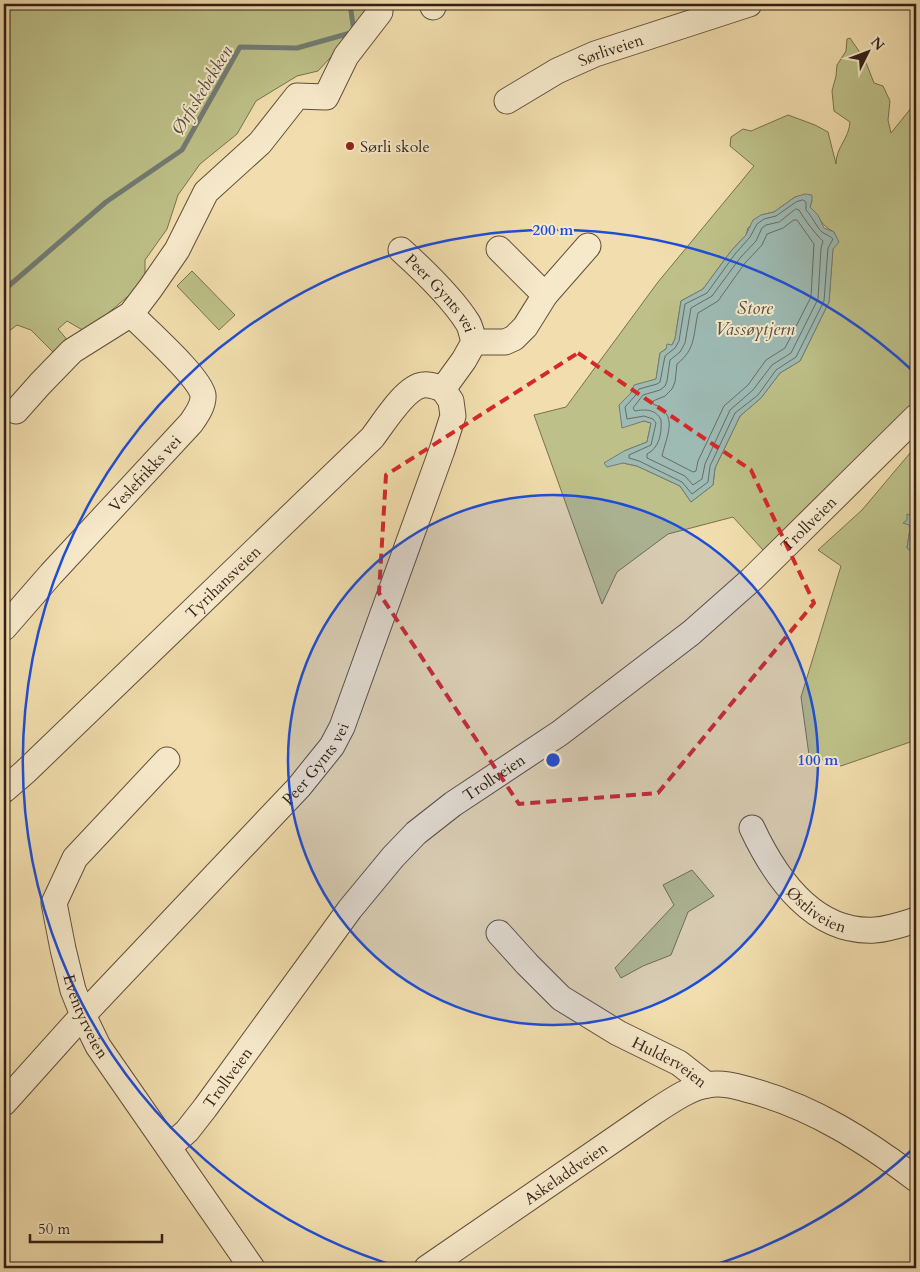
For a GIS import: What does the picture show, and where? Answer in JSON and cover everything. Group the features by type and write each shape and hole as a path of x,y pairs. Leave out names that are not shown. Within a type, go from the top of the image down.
{"street":[{"path":"16,411 72,351 131,314 177,250 206,192 260,143 297,96 326,97 346,56 380,12 380,4"},
{"name":"Sørliveien","path":"507,101 557,71 595,54 719,8 749,4"},
{"name":"Peer Gynts vei","path":"474,342 505,342 514,338 525,327 545,295 588,246"},
{"path":"500,249 545,295"},
{"name":"Peer Gynts vei","path":"4,1103 83,1015 299,786 323,758 338,736 453,416 451,401 443,389 464,360 474,342 469,324 419,266 401,250"},
{"name":"Veslefrikks vei","path":"4,628 51,574 191,423 200,407 203,395 192,374 131,314"},
{"name":"Tyrihansveien","path":"4,790 372,438 403,398 412,390 422,385 443,389"},
{"name":"Trollveien","path":"169,1148 187,1131 205,1108 350,909 388,862 416,833 454,804 560,733 691,633 752,579 916,417"},
{"name":"Eventyrveien","path":"167,760 75,858 54,903 63,949 74,990 83,1015 98,1046 252,1268"},
{"name":"Østliveien","path":"752,828 776,872 801,901 823,917 861,930 876,930 916,920"},
{"name":"Hulderveien","path":"499,932 527,964 561,998 604,1025 679,1063 707,1085 734,1086 761,1093 811,1112 850,1132 916,1178"},
{"name":"Askeladdveien","path":"427,1268 654,1112 678,1097 707,1085"}],"highlighted area":[{"path":"578,353 751,470 814,603 658,793 519,804 379,593 386,475"}],"green space":[{"path":"4,4 368,4 367,18 318,71 297,76 256,101 237,134 200,164 178,195 167,229 145,260 145,274 133,292 86,332 67,321 58,329 69,342 55,354 31,330 17,325 4,335"},
{"path":"850,38 865,60 874,83 883,86 890,101 888,120 891,133 916,102 916,400 763,550 733,517 668,534 617,572 602,604 534,415 566,407 658,282 754,166 730,146 731,137 743,129 751,131 788,115 828,132 836,164 838,153 850,122 834,111 832,91 837,65 846,51 847,39","holes":["795,197 812,200 810,207 823,224 834,232 829,302 800,361 780,373 761,398 740,416 715,468 713,485 691,502 680,486 637,466 623,463 624,451 647,442 651,423 644,421 633,423 619,406 631,393 635,385 656,380 660,353 672,345 675,339 681,301 703,289 731,251 746,235 748,228 761,215 774,212"]},
{"path":"192,271 235,315 219,330 177,286"},
{"path":"916,446 916,513 912,516 907,548 916,555 916,740 841,766 809,755 801,697 841,566 818,550 862,510"},
{"path":"692,870 714,896 688,912 671,955 643,966 621,978 615,968 674,905 663,885"}],"water":[{"name":"Store Vassøytjern","path":"805,194 812,195 810,207 818,215 824,228 834,232 839,242 833,249 829,302 800,361 780,373 761,398 740,416 715,468 713,485 691,502 680,486 637,466 623,463 607,467 604,463 624,451 647,442 651,423 644,421 622,428 619,405 631,393 634,385 656,379 660,353 666,349 667,344 672,345 675,339 681,301 703,289 731,251 746,235 753,220 761,215 774,212 795,197"},
{"path":"916,513 916,555 907,548 910,529 909,525 903,523 907,520 907,514 912,516"}],"waterway":[{"name":"Ørfiskebekken","path":"4,290 106,202 182,150 240,47 297,48 354,32 350,4"}],"place":[{"name":"Sørli skole","path":"350,146"}]}
